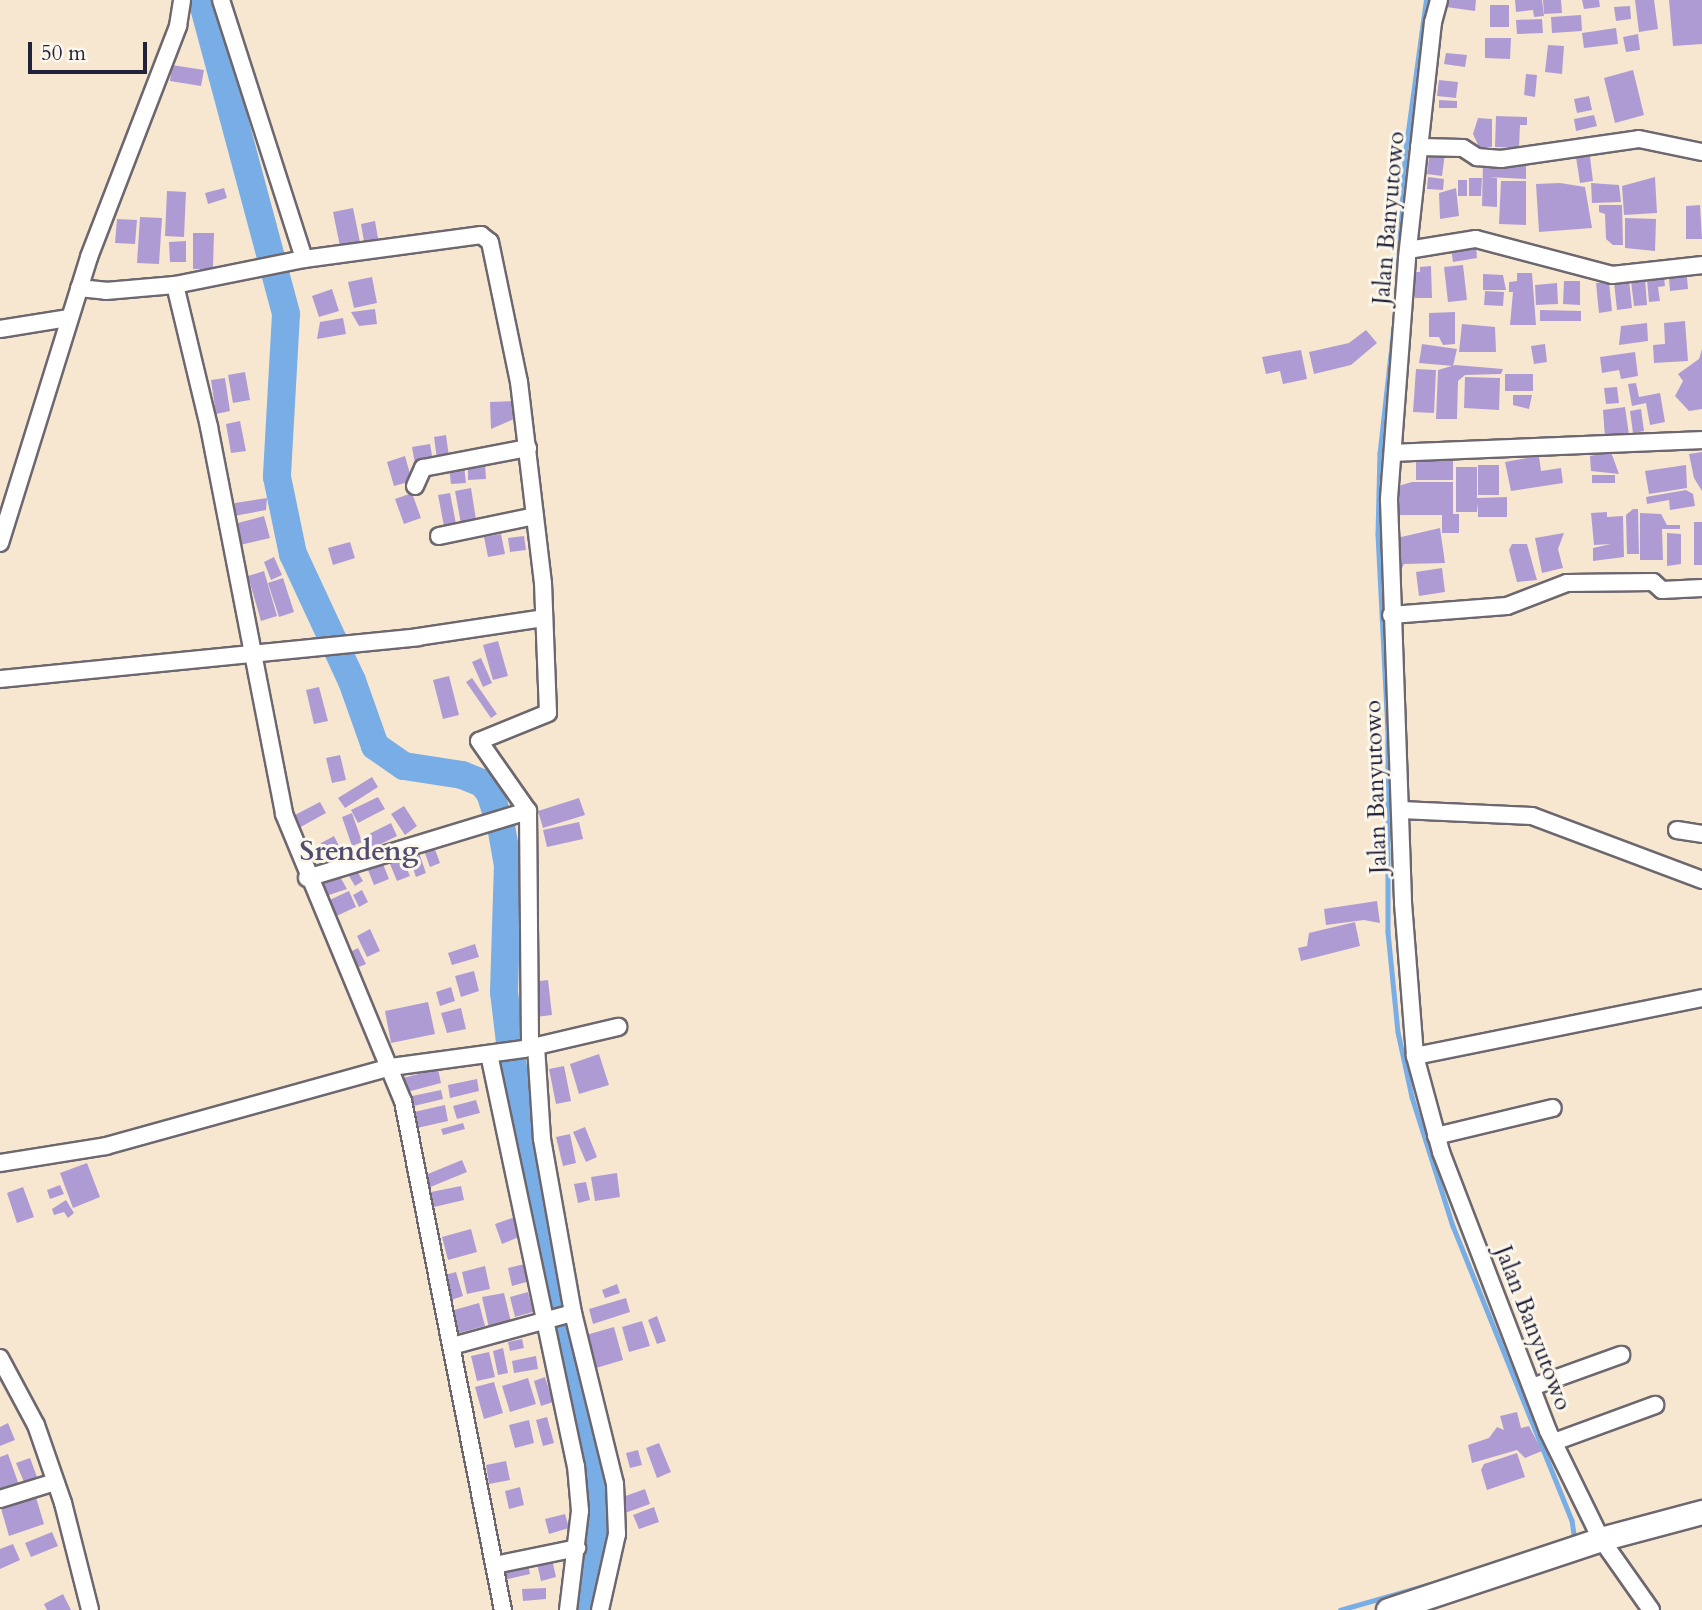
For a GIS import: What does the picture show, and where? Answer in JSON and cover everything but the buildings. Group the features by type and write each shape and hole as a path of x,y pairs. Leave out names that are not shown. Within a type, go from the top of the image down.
{"street":[{"path":"221,0 299,260"},
{"name":"Jalan Banyutowo","path":"1439,0 1419,147 1393,453 1391,615 1415,1056 1436,1136 1554,1442 1601,1539 1651,1610"},
{"path":"0,542 6,505 66,318 83,289 178,26 182,5"},
{"path":"1419,147 1463,148 1483,159 1502,159 1639,139 1702,152"},
{"path":"83,289 106,292 176,285 299,260 486,237 519,382 528,448 544,618 548,713 488,734 479,741 523,813 530,1048 542,1139 571,1313 615,1484 617,1534 600,1610"},
{"path":"1409,250 1476,239 1612,275 1702,265"},
{"path":"176,285 209,427 284,814 307,877 404,1101 503,1610"},
{"path":"0,329 66,318"},
{"path":"1393,453 1702,440"},
{"path":"415,486 417,474 424,468 528,448"},
{"path":"439,536 535,516"},
{"path":"1391,615 1507,607 1567,583 1653,582 1662,590 1702,588"},
{"path":"0,678 253,653 544,618"},
{"path":"1401,810 1532,816 1702,880"},
{"path":"307,877 523,813"},
{"path":"1677,830 1702,834"},
{"path":"1415,1056 1702,998"},
{"path":"0,1163 106,1146 391,1067 530,1048 618,1027"},
{"path":"495,1052 545,1319 576,1466 580,1511 568,1610"},
{"path":"1436,1136 1553,1108"},
{"path":"452,1346 571,1313"},
{"path":"1532,1387 1622,1355"},
{"path":"0,1358 36,1425 55,1482 90,1610"},
{"path":"1554,1442 1656,1405"},
{"path":"0,1499 55,1482"},
{"path":"1388,1610 1601,1539 1702,1513"},
{"path":"495,1565 577,1548"}],"waterway":[{"path":"202,0 286,314 277,477 293,554 352,681 375,746 404,766 462,775 482,783 490,793 501,826 508,864 504,992 519,1117 568,1373 599,1480 595,1552 584,1610"},
{"path":"1397,284 1405,153 1426,0"},
{"path":"1394,327 1380,453 1378,534 1388,729 1388,932 1398,1032 1412,1097 1453,1226 1572,1520 1575,1541"},
{"path":"1340,1610 1430,1584"}],"district":[{"name":"Srendeng","path":"359,851"}]}
